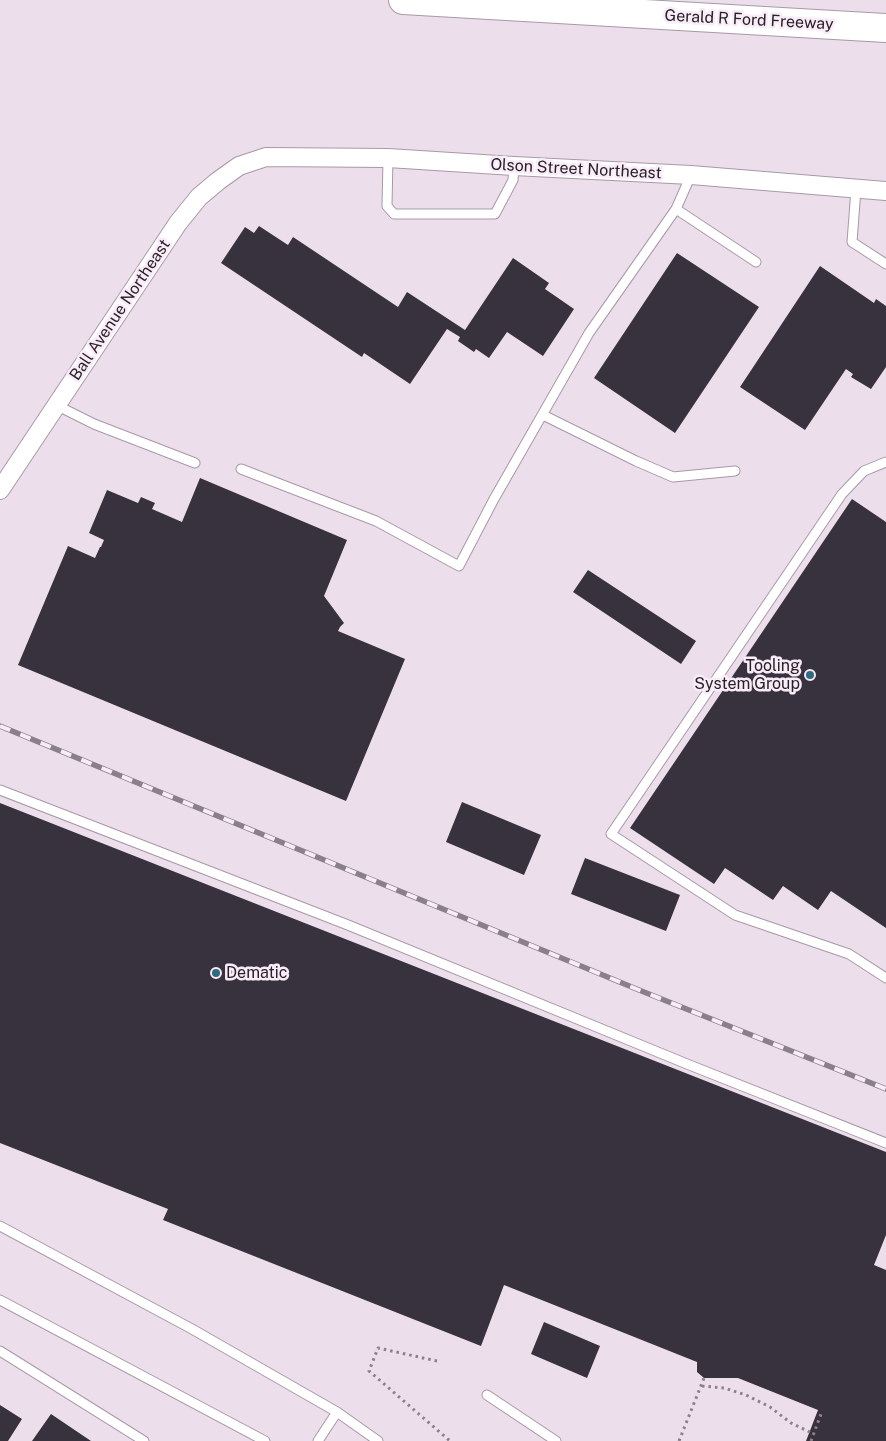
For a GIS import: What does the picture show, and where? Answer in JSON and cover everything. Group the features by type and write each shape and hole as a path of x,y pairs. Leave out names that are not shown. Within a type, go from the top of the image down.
{"highway":[{"name":"Gerald R Ford Freeway","path":"403,0 886,28"}],"street":[{"name":"Olson Street Northeast","path":"266,157 388,158 691,175 886,191"},
{"name":"Ball Avenue Northeast","path":"0,490 178,223 199,197 218,181 239,166 266,157"}],"lane":[{"path":"388,158 388,206 394,214 494,214 513,180 514,166"},
{"path":"241,469 376,522 459,566 494,499 590,333 676,209 691,175"},
{"path":"856,189 852,242 886,264"},
{"path":"676,209 756,262"},
{"path":"56,405 94,424 195,463"},
{"path":"542,415 673,477 735,471"},
{"path":"886,462 864,470 842,494 611,834 735,915 849,954 886,978"},
{"path":"0,790 348,925 687,1064 886,1143"},
{"path":"0,1226 192,1329 337,1412 374,1440"},
{"path":"0,1300 265,1441"},
{"path":"0,1351 144,1441"},
{"path":"486,1395 556,1441"},
{"path":"318,1441 337,1412"}],"path":[{"path":"437,1361 378,1348 369,1371 450,1441"},
{"path":"679,1441 704,1378"},
{"path":"702,1386 724,1388 746,1395 770,1407 791,1423 814,1434"},
{"path":"811,1441 821,1414"}],"building":[{"path":"259,226 288,245 293,237 398,307 407,292 465,330 513,258 549,283 545,289 574,309 543,356 507,332 489,358 476,349 474,352 458,341 460,337 447,329 410,384 364,353 362,357 221,263 245,227 254,233"},
{"path":"677,253 759,307 675,433 594,378"},
{"path":"820,266 874,303 876,299 886,306 886,367 871,389 851,377 853,374 846,369 805,430 740,387"},
{"path":"200,478 347,540 324,596 344,623 338,631 405,659 346,801 18,665 68,546 95,558 101,547 104,540 89,533 107,490 138,503 141,497 155,503 152,509 182,522"},
{"name":"Tooling System Group","path":"852,499 886,522 886,928 831,891 818,910 783,886 773,900 725,868 714,884 630,828"},
{"path":"588,570 696,641 681,664 573,592"},
{"path":"462,802 541,835 524,875 446,842"},
{"name":"Dematic","path":"0,803 886,1152 886,1235 874,1265 886,1270 886,1441 806,1441 818,1410 738,1378 704,1378 697,1372 697,1362 504,1285 481,1346 163,1220 168,1209 0,1143"},
{"path":"585,858 680,895 666,931 571,894"},
{"path":"544,1322 600,1346 587,1378 531,1354"},
{"path":"0,1405 22,1419 8,1441 0,1441"},
{"path":"51,1414 91,1441 32,1441"}],"railway":[{"path":"0,726 639,990 886,1089"}],"place":[{"name":"Tooling System Group","path":"810,675"},
{"name":"Dematic","path":"216,973"}]}
